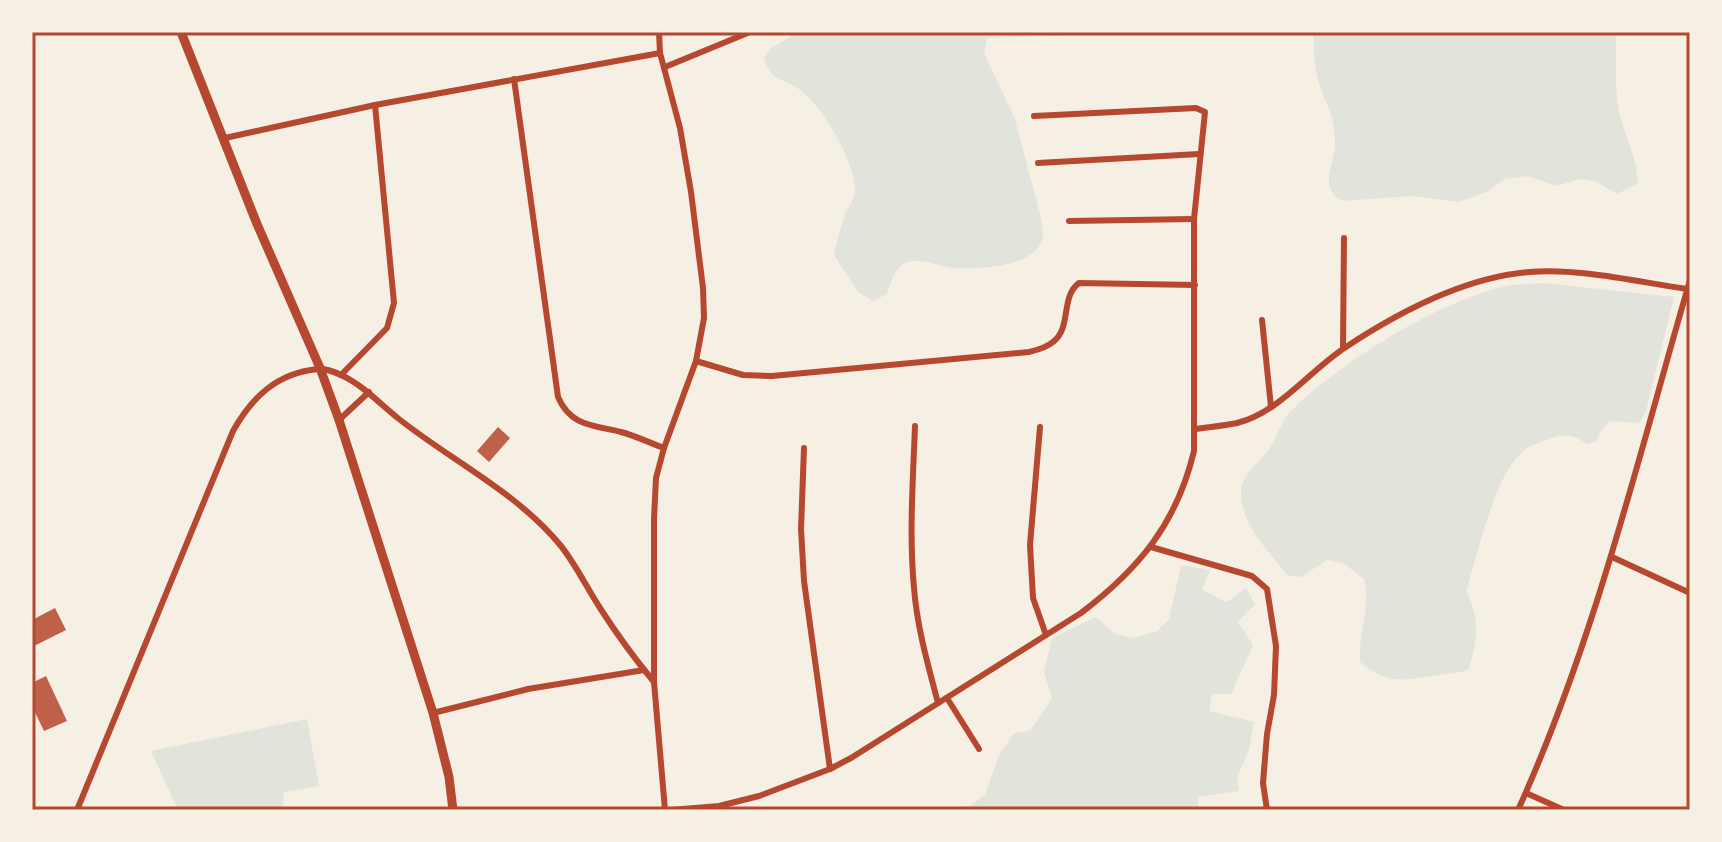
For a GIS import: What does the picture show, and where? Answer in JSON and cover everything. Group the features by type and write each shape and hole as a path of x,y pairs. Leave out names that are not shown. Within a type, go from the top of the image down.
{"main road":[{"path":"181,32 339,420 433,713 449,777 453,810"}],"street":[{"path":"659,32 660,53 680,128 703,288 704,318 696,361 656,478 654,682 665,810"},
{"path":"665,67 750,32"},
{"path":"225,138 375,105 660,53"},
{"path":"514,79 558,397 569,415 581,424 618,431 664,448"},
{"path":"341,375 387,328 394,303 375,105"},
{"path":"671,810 719,806 759,796 830,769 1046,635 1111,590 1151,547 1169,519 1187,479 1194,451 1194,219 1205,112 1196,108 1034,116"},
{"path":"1038,163 1199,154"},
{"path":"1069,221 1194,219"},
{"path":"1343,348 1344,238"},
{"path":"1195,429 1239,422 1271,407 1343,348 1422,305 1503,276 1565,272 1687,289"},
{"path":"1518,810 1612,557 1690,280"},
{"path":"696,361 743,375 772,376 1029,352 1052,344 1059,337 1071,292 1079,283 1195,285"},
{"path":"1262,320 1271,407"},
{"path":"77,810 167,588 245,409 270,386 320,368 341,375 369,392 399,419 509,499 547,532 576,568 600,609 654,682"},
{"path":"339,420 369,392"},
{"path":"915,426 912,506 914,590 920,636 938,703"},
{"path":"1040,427 1030,545 1033,598 1046,635"},
{"path":"804,448 801,529 804,581 830,769"},
{"path":"1151,547 1252,576 1267,589 1276,646 1274,695 1263,783 1267,810"},
{"path":"1612,557 1690,593"},
{"path":"433,713 528,689 644,670"},
{"path":"947,698 979,749"},
{"path":"1526,793 1564,810"}],"shaded area":[{"path":"798,32 1119,32 987,38 984,53 1015,119 1041,218 1043,237 1035,251 1015,262 989,267 955,268 911,261 898,268 887,294 873,301 858,292 834,255 844,216 855,195 854,179 844,150 818,108 799,89 774,76 764,58 770,49"},
{"path":"1313,32 1616,32 1618,105 1636,165 1638,183 1617,194 1597,182 1581,179 1556,186 1527,176 1505,179 1488,191 1459,202 1412,196 1343,201 1330,189 1334,132 1317,76"},
{"path":"1543,283 1674,297 1646,411 1639,423 1610,421 1596,442 1587,444 1572,436 1558,436 1532,446 1525,449 1510,466 1494,499 1466,591 1474,610 1476,630 1468,670 1410,679 1394,679 1378,674 1360,662 1366,600 1364,579 1343,563 1327,560 1301,577 1287,575 1250,526 1242,504 1244,481 1267,452 1292,410 1365,353 1425,317 1456,303 1512,285"},
{"path":"1181,565 1210,570 1202,590 1227,602 1246,588 1255,604 1238,622 1253,645 1231,694 1212,694 1209,711 1254,722 1249,750 1237,777 1239,791 1198,797 1198,810 956,810 971,805 985,795 999,755 1014,733 1030,731 1052,699 1044,672 1052,638 1096,617 1115,634 1135,638 1157,631 1169,619"},
{"path":"307,719 319,786 284,792 282,810 178,810 151,751"}],"building":[{"path":"498,427 510,438 489,462 477,451"},
{"path":"55,608 66,630 34,646 32,620"},
{"path":"46,676 67,721 44,731 32,706 32,683"}]}
